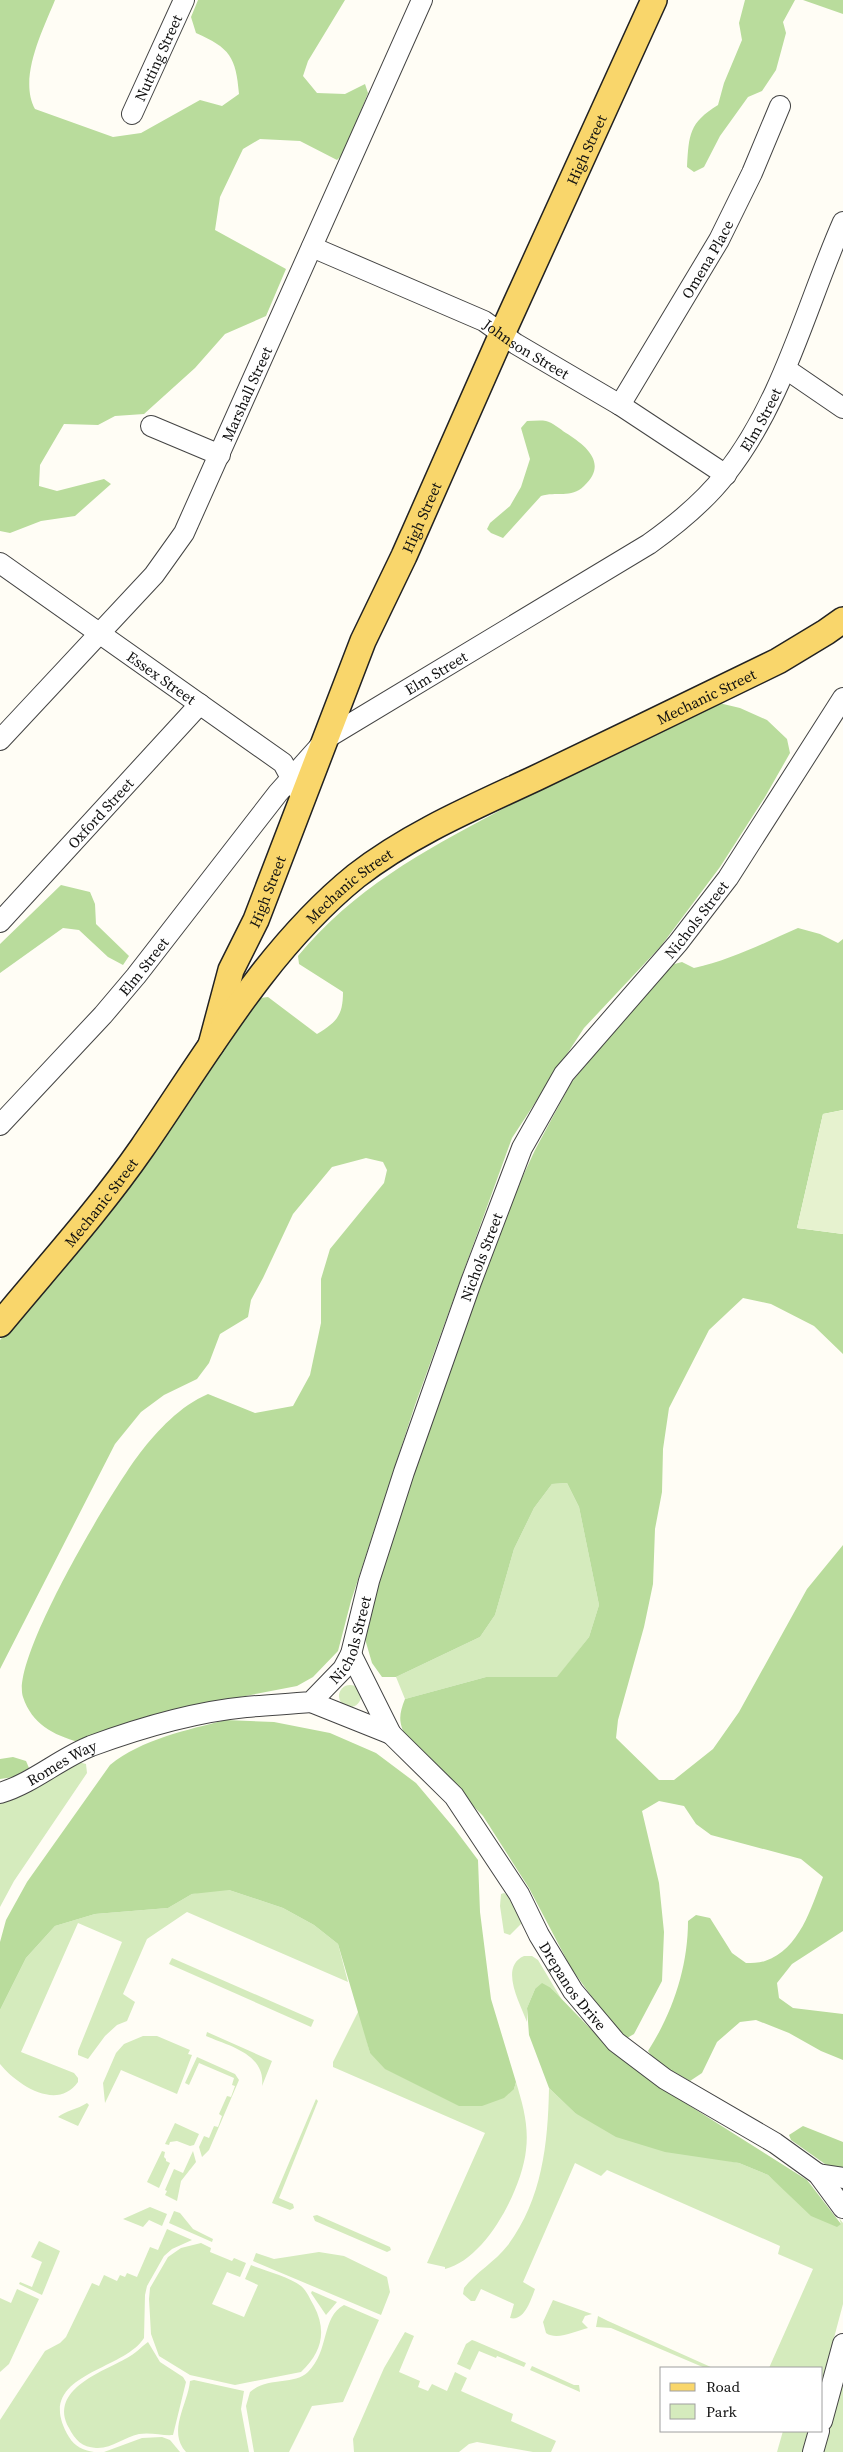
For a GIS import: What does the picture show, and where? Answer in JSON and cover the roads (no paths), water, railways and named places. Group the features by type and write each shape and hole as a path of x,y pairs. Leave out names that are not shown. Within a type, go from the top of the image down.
{"main road":[{"name":"High Street","path":"211,1045 231,970 256,920 363,641 404,556 502,334 654,0"},
{"name":"Mechanic Street","path":"0,1324 97,1209 265,971 302,926 343,888 380,858 456,816 778,661 843,620"}],"street":[{"name":"Nutting Street","path":"132,114 184,0"},
{"name":"Marshall Street","path":"0,740 101,634 172,554 201,500 422,0"},
{"name":"Omena Place","path":"620,406 720,240 752,173 780,106"},
{"name":"Elm Street","path":"0,1125 130,982 292,777 327,738 650,544 686,516 726,475 756,428 786,369 836,260 843,222"},
{"name":"Johnson Street","path":"312,247 484,321 726,475"},
{"path":"786,369 843,408"},
{"path":"151,426 220,455"},
{"name":"Essex Street","path":"0,563 283,763 292,777"},
{"name":"Nichols Street","path":"311,1702 339,1674 351,1654 369,1581 407,1464 474,1273 522,1148 552,1092 569,1068 678,943 728,878 843,698"},
{"name":"Oxford Street","path":"0,922 200,704"},
{"path":"276,758 288,758 302,754 327,738"},
{"path":"292,777 298,790 300,808"},
{"name":"Drepanos Drive","path":"351,1654 391,1734 454,1796 519,1894 539,1935 573,1991 616,2042 665,2079 752,2128 818,2174 843,2208"},
{"name":"Drepanos Drive","path":"311,1702 391,1734"},
{"name":"Romes Way","path":"0,1793 22,1785 71,1755 123,1736 188,1717 223,1710 311,1702"},
{"name":"Drepanos Drive","path":"818,2174 843,2178"},
{"path":"823,2417 843,2344"},
{"path":"813,2452 819,2432"}]}
